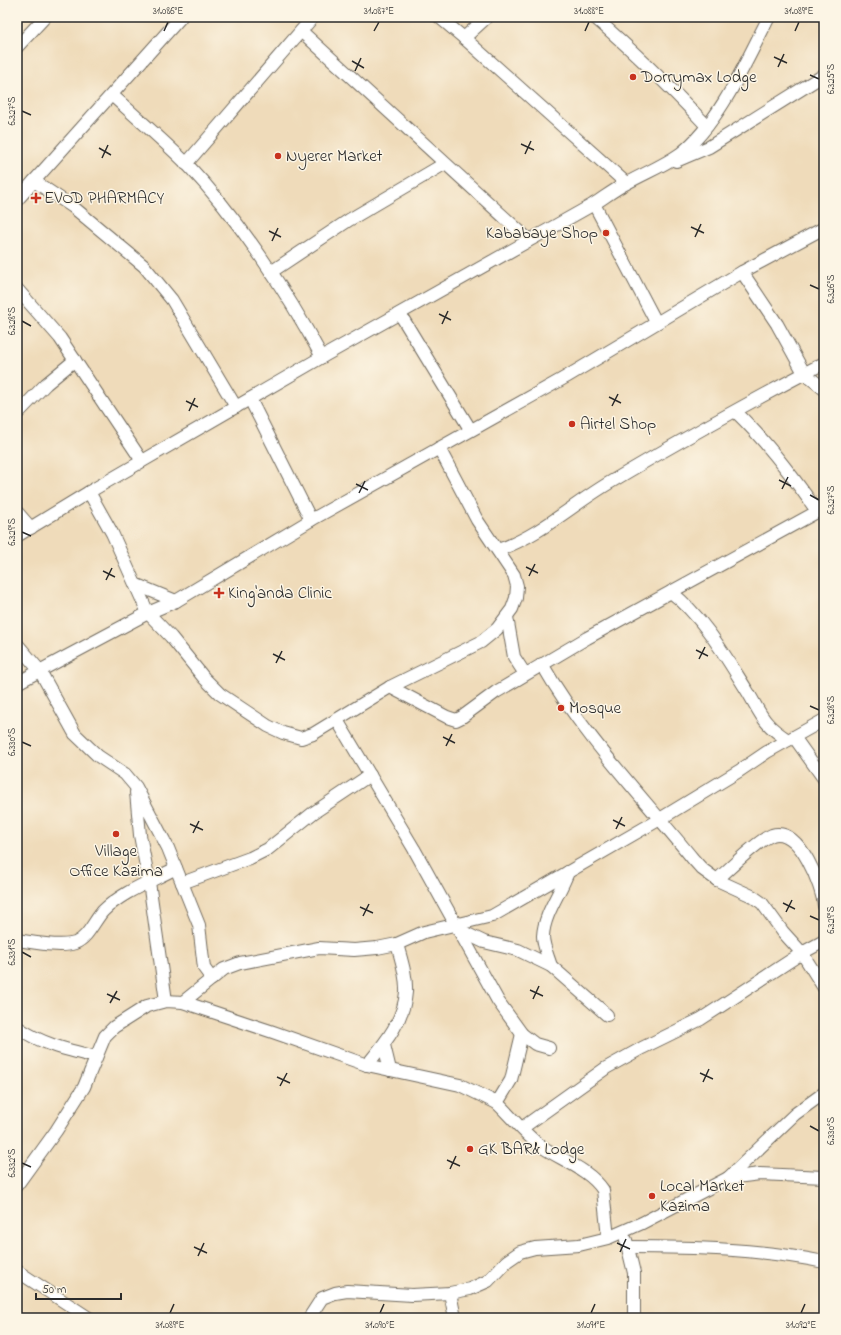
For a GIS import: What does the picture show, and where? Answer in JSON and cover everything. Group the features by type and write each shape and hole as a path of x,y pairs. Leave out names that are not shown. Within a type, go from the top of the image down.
{"street":[{"path":"17,47 45,17"},
{"path":"17,200 181,17"},
{"path":"186,164 313,17"},
{"path":"439,17 626,183"},
{"path":"464,38 487,17"},
{"path":"594,17 660,77 707,126"},
{"path":"660,167 681,153 707,126 735,83 769,17"},
{"path":"301,31 444,164 529,240"},
{"path":"17,536 142,460 594,204 626,183 709,147 824,75"},
{"path":"112,95 186,164 234,221 298,312 322,357"},
{"path":"271,272 349,220 444,164"},
{"path":"34,181 73,207 144,266 172,300 236,407"},
{"path":"594,204 656,322"},
{"path":"17,683 148,613 176,601 311,520 440,448 470,429 566,377 742,272 824,228"},
{"path":"742,272 777,324 804,374 824,389"},
{"path":"17,289 60,338 142,460"},
{"path":"400,314 470,429"},
{"path":"17,414 46,384 75,360"},
{"path":"498,550 528,538 605,486 665,450 824,363"},
{"path":"250,399 311,520"},
{"path":"390,687 447,717 456,720 542,664 820,509 761,437 736,412"},
{"path":"89,492 112,533 137,585 148,613 171,637 204,678 220,694 268,726 283,733 301,738 313,734 390,687 481,642 497,629 507,618 516,598 517,586 514,575 477,520 440,448"},
{"path":"17,512 31,528"},
{"path":"137,585 176,601"},
{"path":"671,592 688,606 698,617 746,688 768,726 767,752"},
{"path":"507,618 514,657 526,674"},
{"path":"17,644 40,671 75,734 98,756 125,774 136,787 168,848 199,925 204,968 212,979"},
{"path":"542,664 550,678 606,756 702,869 717,880 752,896 762,903 783,932 802,953 824,988"},
{"path":"337,720 414,850 498,1001 522,1034 535,1044 549,1048"},
{"path":"183,1002 229,967 267,957 319,948 354,950 397,944 424,932 458,928 492,916 660,819 739,771 767,752 824,720"},
{"path":"768,726 791,738 824,779"},
{"path":"182,883 250,858 268,849 313,813 370,776"},
{"path":"136,787 140,835 149,882 166,1001"},
{"path":"717,880 759,843 772,835 782,835 792,840 805,853 816,876 824,906"},
{"path":"17,940 60,944 74,943 84,937 103,911 120,898 176,868"},
{"path":"551,966 543,937 544,931 546,922 568,872"},
{"path":"458,928 484,942 518,950 551,966 607,1015"},
{"path":"522,1128 606,1068 642,1048 701,1019 759,983 802,953 824,941"},
{"path":"367,1065 384,1045 396,1027 406,992 405,976 397,944"},
{"path":"17,1185 74,1104 84,1087 105,1036 114,1027 147,1006 166,1001 183,1002 367,1065 460,1085 497,1103 540,1145 587,1174 600,1186 603,1190 608,1238"},
{"path":"17,1026 37,1040 61,1049 96,1057"},
{"path":"497,1103 511,1080 522,1034"},
{"path":"384,1045 390,1070"},
{"path":"309,1318 322,1298 335,1293 347,1291 412,1295 450,1294 470,1289 488,1281 507,1261 520,1252 534,1248 579,1245 608,1238 728,1178 795,1114 824,1093"},
{"path":"728,1178 760,1174 824,1177"},
{"path":"624,1231 634,1273 634,1318"},
{"path":"629,1247 683,1247 824,1262"},
{"path":"17,1271 88,1318"},
{"path":"450,1294 455,1318"}],"place":[{"name":"Dorrymax Lodge","path":"633,77"},
{"name":"Nyerer Market","path":"278,156"},
{"name":"EVOD PHARMACY","path":"36,198"},
{"name":"Kababaye Shop","path":"606,233"},
{"name":"Airtel Shop","path":"572,424"},
{"name":"King'anda Clinic","path":"219,593"},
{"name":"Mosque","path":"561,708"},
{"name":"Village Office Kazima","path":"116,834"},
{"name":"GK BAR& Lodge","path":"470,1149"},
{"name":"Local Market Kazima","path":"652,1196"}]}
